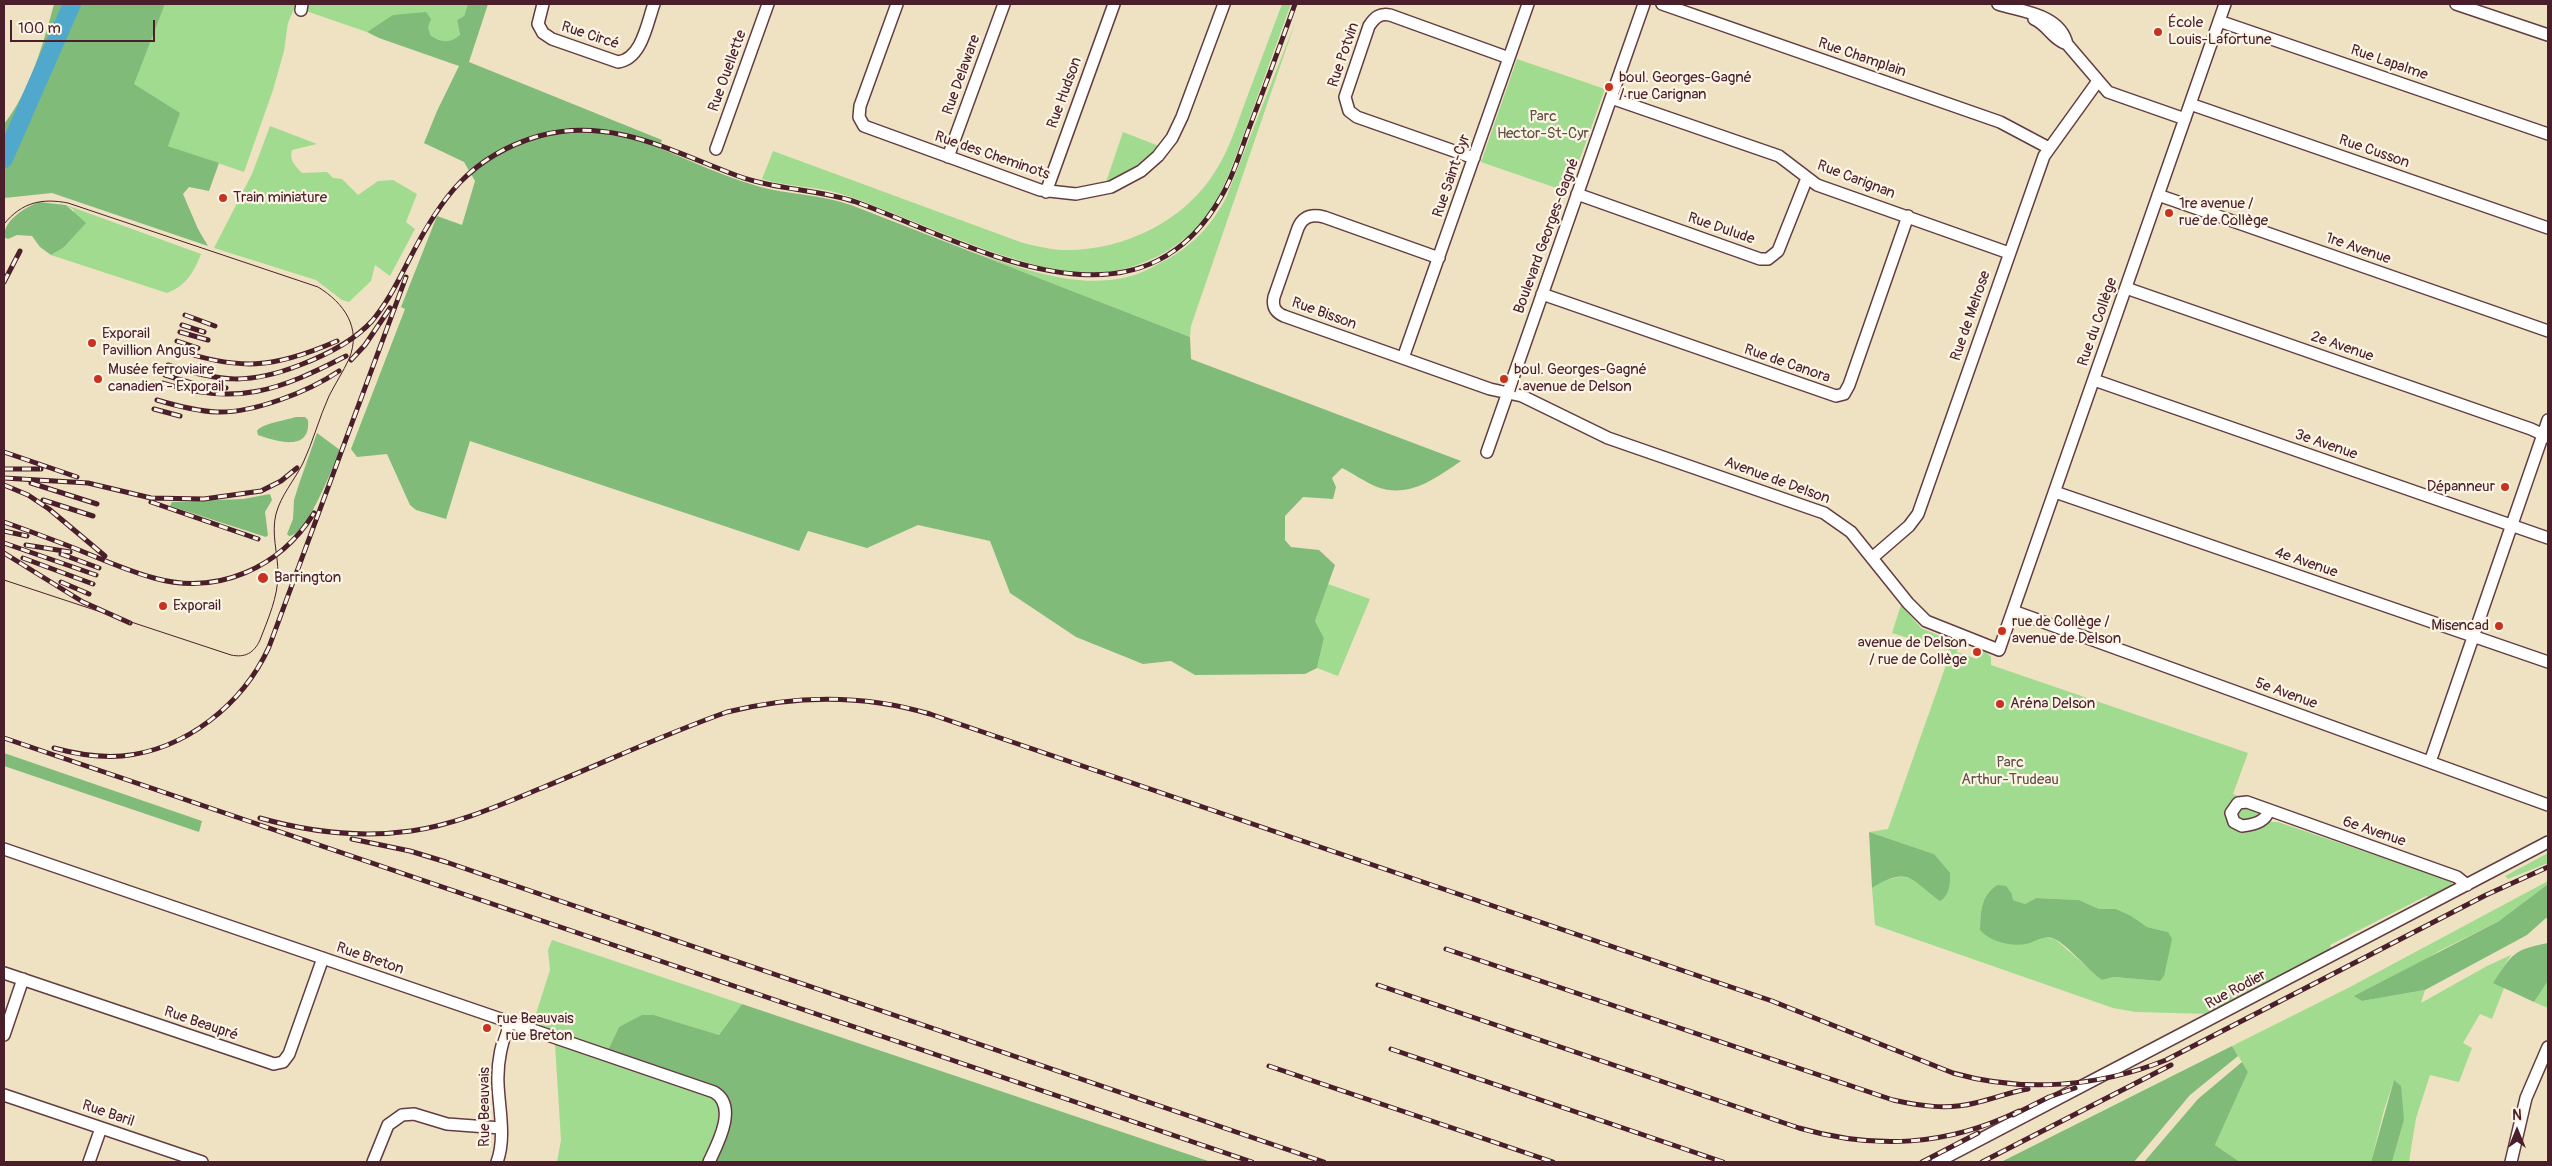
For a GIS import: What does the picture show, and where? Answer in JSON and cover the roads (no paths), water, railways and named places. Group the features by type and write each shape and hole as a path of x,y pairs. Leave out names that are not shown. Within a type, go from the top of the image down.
{"street":[{"name":"Rue Circé","path":"543,4 538,24 547,37 618,62 628,60 635,53 654,4"},
{"name":"Rue Ouellette","path":"716,149 768,4"},
{"name":"Rue des Cheminots","path":"897,4 860,106 859,118 867,128 1046,192 1066,194 1099,191 1132,177 1158,156 1172,138 1180,122 1224,4"},
{"name":"Rue Delaware","path":"948,157 1004,4"},
{"name":"Rue Hudson","path":"1046,192 1114,4"},
{"name":"Rue Saint-Cyr","path":"1403,358 1528,4"},
{"name":"Boulevard Georges-Gagné","path":"1486,452 1644,4"},
{"name":"Rue Champlain","path":"1662,4 2000,122 2049,148"},
{"path":"1998,4 2040,16 2052,22 2064,35 2067,44 2098,81 2113,94 2185,119"},
{"name":"Rue du Collège","path":"1999,650 2225,4"},
{"path":"2456,4 2548,33"},
{"name":"Rue Potvin","path":"1474,158 1357,117 1348,111 1345,97 1370,26 1377,16 1381,14 1390,15 1509,58"},
{"name":"Rue Lapalme","path":"2219,21 2548,134"},
{"name":"Rue de Melrose","path":"1872,558 1909,526 1918,514 2009,252 2049,148 2098,81"},
{"name":"Rue Carignan","path":"1611,98 1779,156 1806,178 1817,184 2009,252"},
{"name":"Rue Cusson","path":"2190,104 2548,228"},
{"name":"Rue Dulude","path":"1577,194 1760,259 1768,259 1778,251 1806,178"},
{"name":"1re Avenue","path":"2158,195 2548,332"},
{"name":"Rue Bisson","path":"1439,258 1318,216 1304,218 1298,228 1274,297 1275,310 1284,316 1493,390 1507,393"},
{"name":"Rue de Canora","path":"1542,294 1833,396 1840,396 1849,385 1908,216"},
{"name":"2e Avenue","path":"2126,288 2546,436"},
{"name":"3e Avenue","path":"2094,380 2548,538"},
{"name":"Avenue de Delson","path":"1507,393 1522,396 1608,438 1824,513 1844,526 1926,621 1999,650"},
{"path":"2430,762 2546,436 2548,420"},
{"name":"4e Avenue","path":"2055,492 2548,662"},
{"name":"5e Avenue","path":"2013,611 2548,805"},
{"name":"6e Avenue","path":"2268,812 2457,877 2467,885"},
{"name":"Rue Rodier","path":"1937,1162 2548,842"},
{"name":"Rue Breton","path":"4,849 710,1090 724,1101 725,1119 710,1162"},
{"name":"Rue Beaupré","path":"4,973 274,1064 283,1062 289,1054 323,958"},
{"path":"4,1036 23,979"},
{"name":"Rue Beauvais","path":"497,1162 501,1128 498,1076 504,1038 509,1022"},
{"path":"2511,1162 2524,1105 2548,1047"},
{"name":"Rue Baril","path":"4,1095 202,1162"},
{"path":"373,1162 388,1125 402,1115 414,1114 447,1124 501,1128"},
{"path":"89,1162 101,1128"}],"waterway":[{"path":"4,159 72,4"}],"tram line":[{"path":"4,224 18,211 33,203 50,201 68,203 318,287 343,309 352,327 353,337 349,359 329,396 303,463 278,507 274,529 278,583 272,608 260,640 248,654 241,656 231,655 4,580"}],"railway":[{"path":"168,365 219,378 250,378 282,371 310,361 339,347 365,329 378,314 433,218 460,183 494,155 539,136 566,131 591,130 641,140 752,181 827,194 856,202 1000,258 1050,271 1099,275 1145,266 1186,241 1221,197 1236,165 1295,4"},
{"path":"4,282 20,251"},
{"path":"54,748 96,756 122,756 146,752 190,734 210,721 244,687 258,668 269,647 406,277"},
{"path":"351,360 365,345 390,308"},
{"path":"185,315 215,326"},
{"path":"182,325 204,332"},
{"path":"180,332 208,340"},
{"path":"177,341 198,348"},
{"path":"174,349 218,361 256,364 294,357 337,341"},
{"path":"163,383 213,394 236,394 257,391 300,378 346,356"},
{"path":"157,400 187,408 217,412 247,409 297,393 339,371"},
{"path":"165,375 198,385 226,388"},
{"path":"154,409 180,416"},
{"path":"4,452 77,477"},
{"path":"4,478 88,483 151,498 204,499 261,491 281,481 297,468"},
{"path":"4,469 41,469"},
{"path":"31,483 97,504"},
{"path":"4,485 28,495 49,509 105,556"},
{"path":"43,500 93,516"},
{"path":"151,502 258,539"},
{"path":"4,522 144,575 178,583 201,583 223,580 245,573 265,562 284,549 314,513"},
{"path":"4,531 27,536"},
{"path":"4,543 96,575"},
{"path":"26,545 70,552"},
{"path":"4,553 83,602 130,623"},
{"path":"61,554 99,568"},
{"path":"23,558 93,584"},
{"path":"61,582 89,594"},
{"path":"260,818 297,827 354,834 392,833 428,828 462,819 495,807 727,712 752,706 803,700 829,699 880,703 930,714 1772,1001 1953,1073 2006,1083 2033,1085 2088,1081 2114,1076 2166,1060 2486,895 2548,867"},
{"path":"4,738 1252,1162"},
{"path":"352,839 410,851 446,862 1324,1162"},
{"path":"1446,949 1893,1100 1944,1107 1975,1103 2028,1089"},
{"path":"1378,985 1799,1128 1828,1135 1883,1142 1938,1138 1965,1132 2019,1111"},
{"path":"1391,1049 1723,1162"},
{"path":"1982,1162 2171,1065"},
{"path":"1269,1066 1553,1162"},
{"path":"2013,1115 2049,1097 2075,1088"},
{"path":"1922,1162 1978,1133"}],"place":[{"name":"École Louis-Lafortune","path":"2158,32"},
{"name":"boul. Georges-Gagné / rue Carignan","path":"1609,87"},
{"name":"Train miniature","path":"223,198"},
{"name":"1re avenue / rue de Collège","path":"2169,213"},
{"name":"Exporail Pavillion Angus","path":"92,343"},
{"name":"Musée ferroviaire canadien - Exporail","path":"98,379"},
{"name":"boul. Georges-Gagné / avenue de Delson","path":"1504,379"},
{"name":"Dépanneur","path":"2505,487"},
{"name":"Barrington","path":"263,578"},
{"name":"Exporail","path":"163,606"},
{"name":"Misencad","path":"2499,626"},
{"name":"rue de Collège / avenue de Delson","path":"2002,631"},
{"name":"avenue de Delson / rue de Collège","path":"1977,652"},
{"name":"Aréna Delson","path":"2000,704"},
{"name":"rue Beauvais / rue Breton","path":"487,1028"}],"park label":[{"name":"Parc Hector-St-Cyr","path":"1543,126"},
{"name":"Parc Arthur-Trudeau","path":"2010,772"}]}
